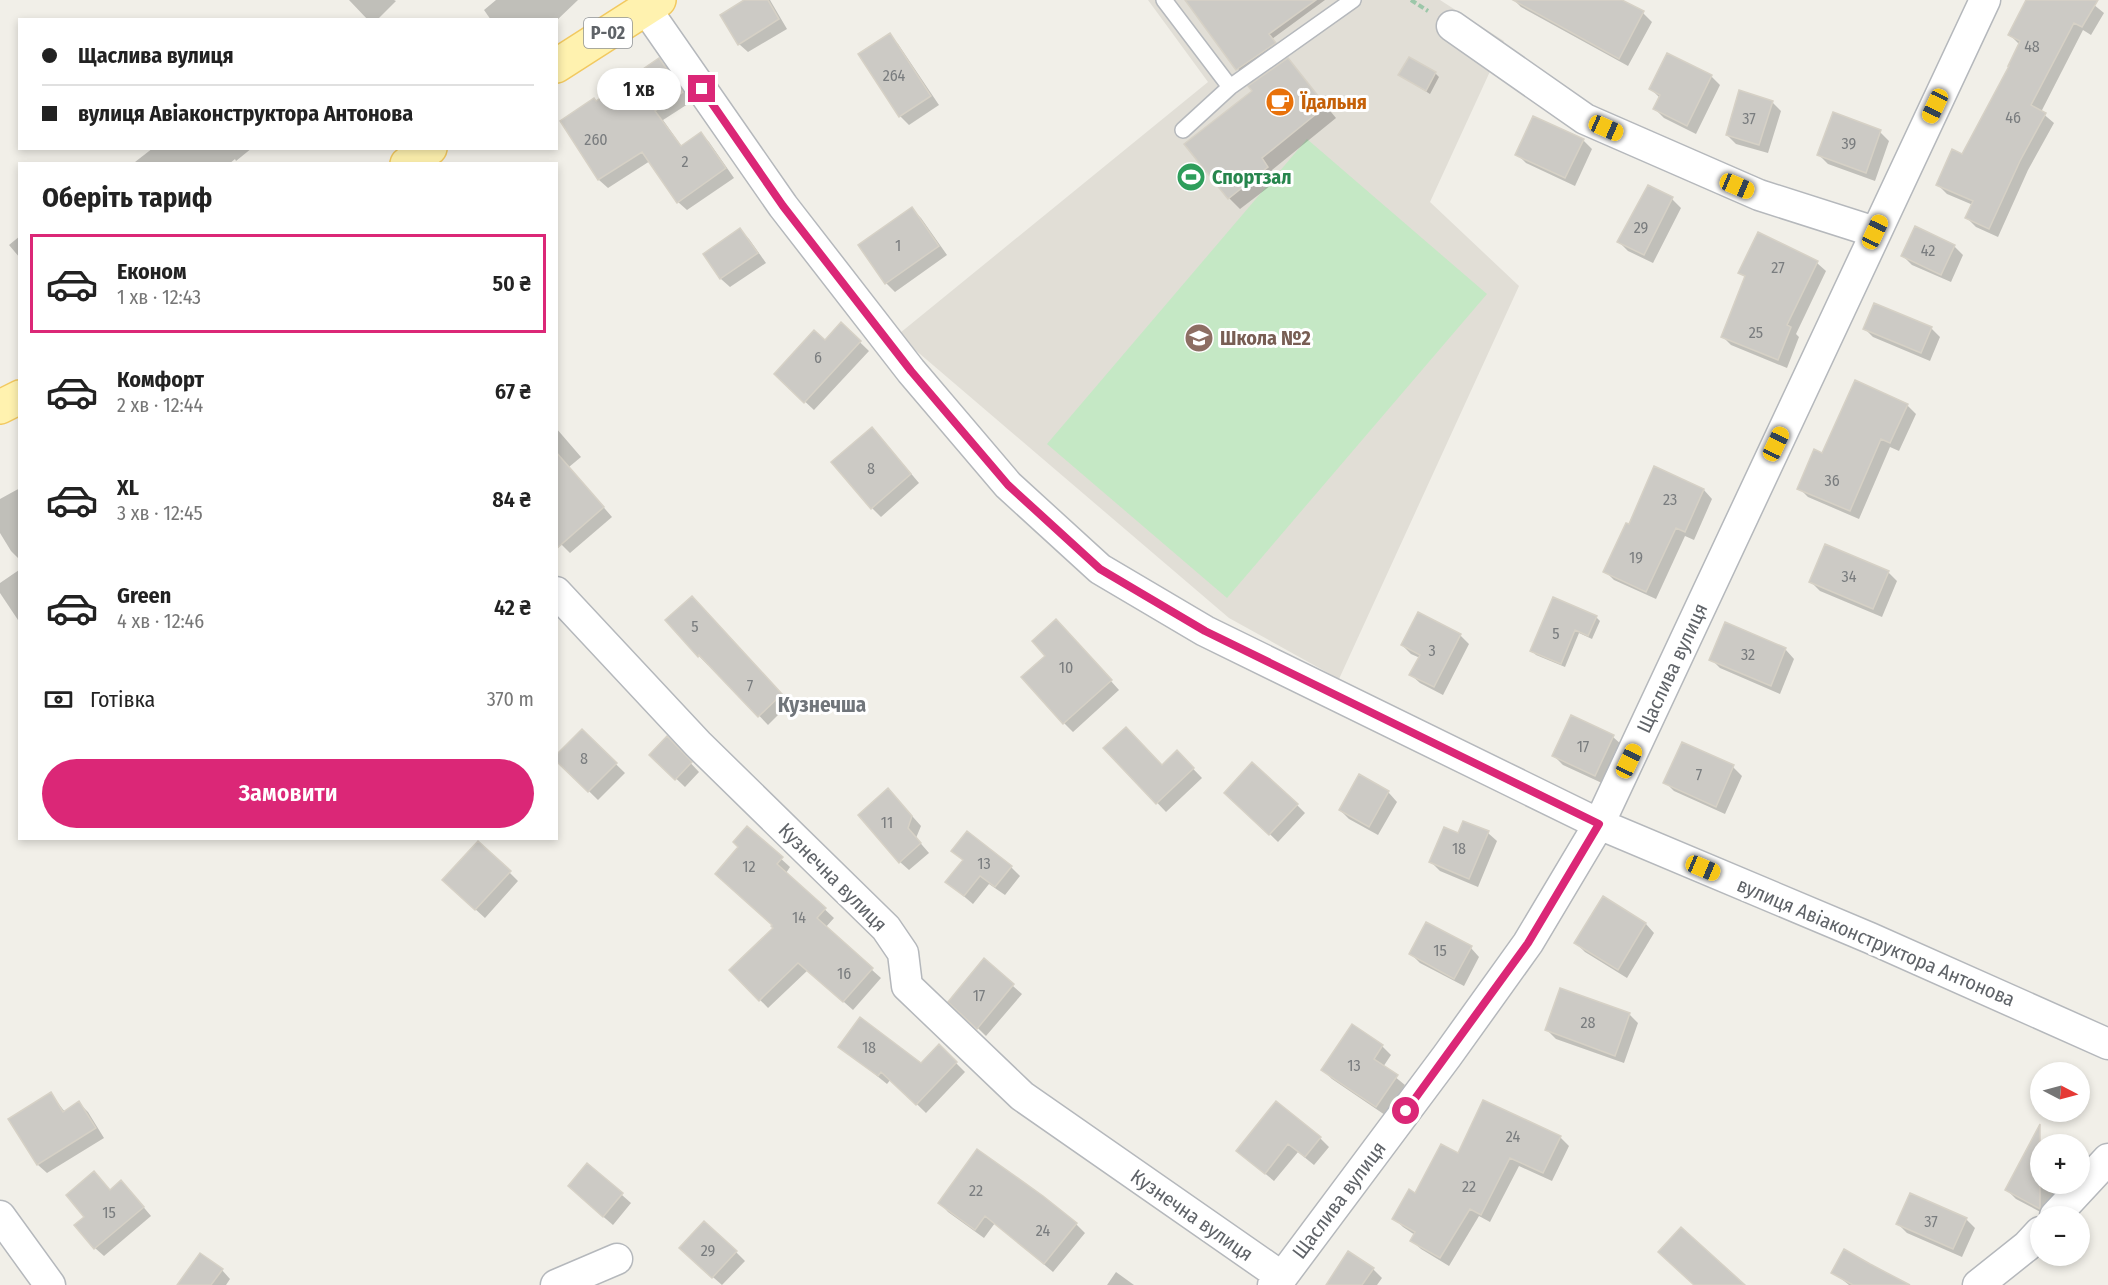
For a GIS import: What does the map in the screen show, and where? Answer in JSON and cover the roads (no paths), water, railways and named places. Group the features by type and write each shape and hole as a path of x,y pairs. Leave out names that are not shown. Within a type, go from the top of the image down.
{"main road":[{"name":"Р-02","path":"558,65 652,4"},
{"path":"410,162 427,150"},
{"path":"0,407 18,398"}],"street":[{"name":"Щаслива вулиця","path":"1277,1281 1447,1056 1521,952 1599,824 1985,0"},
{"name":"вулиця Авіаконструктора Антонова","path":"652,4 783,206 911,371 1008,485 1100,569 1205,631 1599,824 1869,938 2108,1044"},
{"path":"1452,26 1585,119 1759,195 1875,232"},
{"name":"Кузнечна вулиця","path":"558,594 698,744 886,928 903,953 907,986 1022,1096 1277,1281"},
{"path":"2064,1206 2108,1159"},
{"path":"0,1216 51,1285"},
{"path":"1978,1285 2030,1243"},
{"path":"556,1285 618,1259"}],"lane":[{"path":"1164,0 1230,87"},
{"path":"1183,130 1230,87 1353,0"}],"place":[{"name":"Їдальня","path":"1280,102"},
{"name":"Спортзал","path":"1191,177"},
{"name":"Школа №2","path":"1199,338"}],"district":[{"name":"Кузнечша","path":"822,705"}]}
